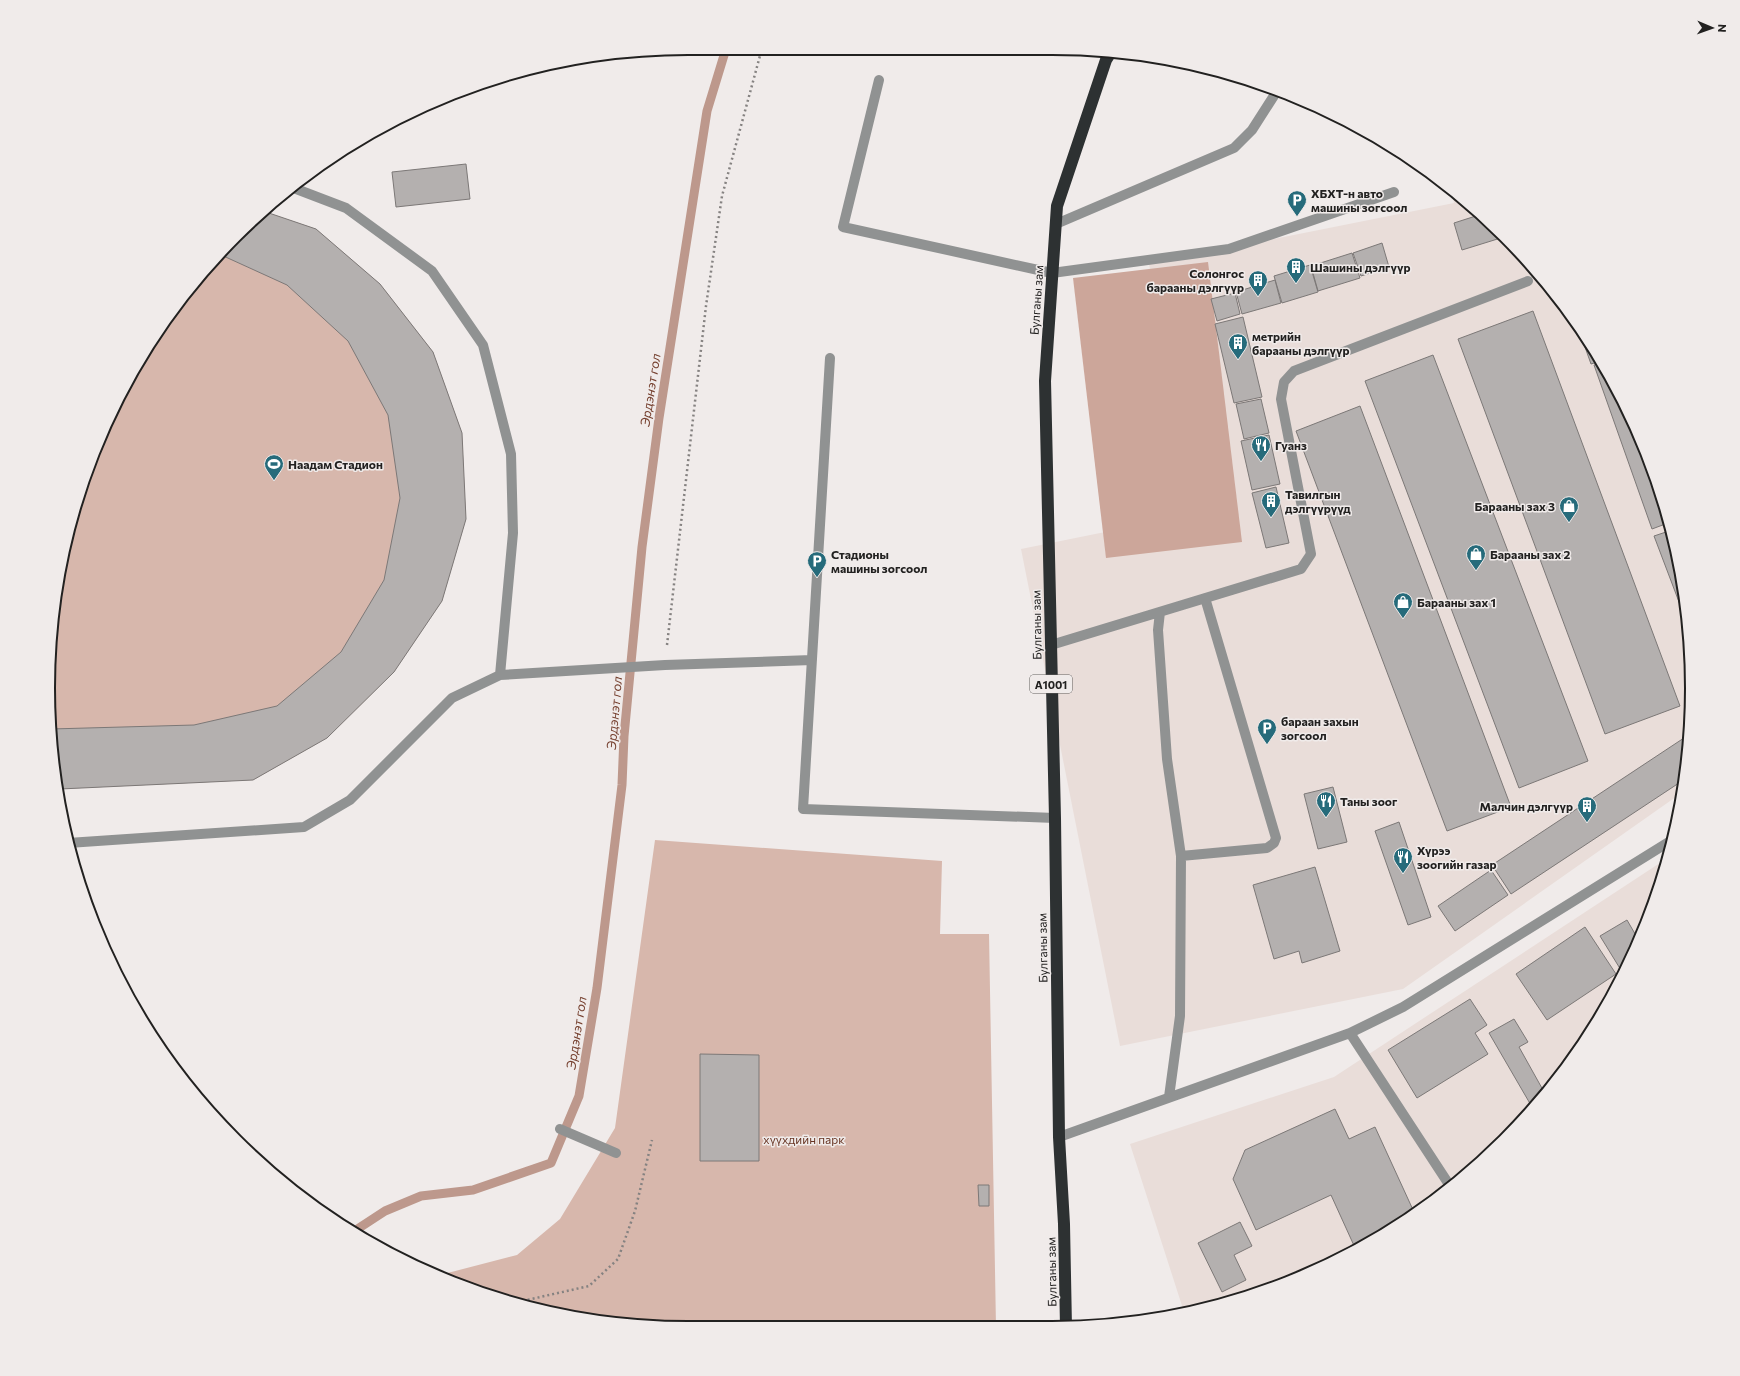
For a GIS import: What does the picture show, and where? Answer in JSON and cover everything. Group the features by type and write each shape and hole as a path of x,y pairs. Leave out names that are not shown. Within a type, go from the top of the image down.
{"highway":[{"name":"Булганы зам","path":"1066,1321 1064,1224 1059,1137 1055,818 1045,381 1057,206 1108,57"}],"lane":[{"path":"879,80 844,227 1052,273 1229,249 1394,192"},
{"path":"1056,224 1234,148 1252,130 1274,96"},
{"path":"298,190 346,208 432,271 483,345 511,454 513,533 500,675"},
{"path":"1050,645 1301,569 1311,554 1281,399 1284,382 1294,371 1528,281"},
{"path":"830,358 803,809 1055,818"},
{"path":"1181,856 1267,848 1274,843 1276,838 1205,598"},
{"path":"1160,612 1158,630 1168,759 1181,856 1180,1016 1169,1097"},
{"path":"75,843 304,827 350,800 452,698 500,675 665,665 812,660"},
{"path":"1059,1137 1350,1033 1403,1007 1665,844"},
{"path":"1350,1033 1447,1182"},
{"path":"560,1129 616,1153"}],"path":[{"path":"665,665 706,306 722,196 760,55"},
{"path":"528,1300 589,1286 618,1259 635,1211 652,1140"}],"shaded area":[{"path":"1453,199 1500,240 1554,303 1578,336 1600,372 1620,408 1637,446 1663,524 1673,565 1680,605 1684,647 1685,688 1684,729 1680,771 1675,797 1403,989 1120,1046 1021,549 1199,513 1149,264 1454,203"},
{"path":"1208,262 1242,542 1106,558 1073,278"},
{"path":"1660,863 1637,930 1620,968 1600,1004 1578,1040 1554,1073 1500,1136 1437,1190 1404,1214 1332,1256 1294,1273 1255,1287 1182,1307 1130,1144 1334,1077"}],"green space":[{"name":"Наадам Стадион","path":"270,213 316,229 380,284 433,352 462,433 466,519 442,601 394,672 327,738 253,780 63,789 56,729 56,647 60,605 67,565 77,524 103,446 120,408 140,371 162,336 186,303 240,240"},
{"name":"хүүхдийн парк","path":"655,840 942,861 940,934 989,934 996,1321 647,1320 605,1316 565,1309 524,1299 447,1273 517,1255 560,1219 615,1128"}],"building":[{"path":"466,164 470,199 396,207 392,172"},
{"path":"270,213 316,229 380,284 433,352 462,433 466,519 442,601 394,672 327,738 253,780 63,789 56,729 194,725 277,706 341,652 384,580 400,498 388,415 348,341 287,285 225,257 240,240"},
{"path":"1474,217 1499,239 1462,250 1454,223"},
{"path":"1382,243 1389,267 1361,276 1353,253"},
{"path":"1352,253 1360,278 1318,291 1311,266"},
{"name":"Шашины дэлгүүр","path":"1310,265 1318,292 1282,303 1274,276"},
{"name":"Солонгос барааны дэлгүүр","path":"1275,280 1281,303 1242,314 1236,292"},
{"path":"1235,293 1240,314 1217,321 1211,299"},
{"name":"Барааны зах 3","path":"1533,311 1680,706 1605,734 1458,339"},
{"name":"метрийн барааны дэлгүүр","path":"1243,317 1262,397 1234,403 1215,324"},
{"path":"1585,348 1594,363 1591,364"},
{"name":"Барааны зах 2","path":"1433,355 1588,761 1519,788 1365,381"},
{"path":"1594,365 1595,365 1600,372 1620,408 1637,446 1663,525 1652,529"},
{"path":"1261,399 1269,433 1244,439 1236,404"},
{"name":"Барааны зах 1","path":"1360,406 1511,807 1447,831 1296,431"},
{"name":"Гуанз","path":"1269,435 1280,484 1252,490 1241,441"},
{"name":"Тавилгын дэлгүүрүүд","path":"1276,487 1289,543 1266,548 1252,493"},
{"path":"1665,532 1673,565 1680,604 1654,536"},
{"name":"Малчин дэлгүүр","path":"1683,739 1678,784 1511,894 1492,865"},
{"name":"Таны зоог","path":"1333,787 1347,842 1318,849 1304,794"},
{"name":"Хүрээ зоогийн газар","path":"1399,822 1431,917 1408,925 1375,831"},
{"path":"1315,867 1340,951 1302,963 1299,951 1274,959 1253,885"},
{"path":"1491,870 1508,895 1455,931 1438,906"},
{"path":"1627,920 1635,934 1620,968 1600,936"},
{"path":"1585,927 1616,974 1547,1020 1516,974"},
{"path":"1470,999 1487,1025 1475,1033 1488,1054 1417,1098 1388,1050"},
{"path":"1514,1019 1528,1042 1519,1047 1542,1088 1530,1103 1489,1033"},
{"path":"700,1054 759,1055 759,1161 700,1161"},
{"path":"1335,1109 1349,1139 1375,1127 1412,1208 1353,1244 1331,1195 1256,1230 1233,1179 1245,1150"},
{"path":"978,1185 989,1185 989,1206 979,1206"},
{"path":"1240,1222 1252,1246 1234,1255 1246,1280 1222,1292 1198,1243"}],"waterway":[{"name":"Эрдэнэт гол","path":"359,1228 385,1211 421,1196 473,1190 551,1163 579,1096 597,988 622,785 624,736 642,547 659,418 707,111 724,55"}],"place":[{"name":"ХБХТ-н авто машины зогсоол","path":"1297,217"},
{"name":"Шашины дэлгүүр","path":"1296,284"},
{"name":"Солонгос барааны дэлгүүр","path":"1258,297"},
{"name":"метрийн барааны дэлгүүр","path":"1238,360"},
{"name":"Гуанз","path":"1261,462"},
{"name":"Наадам Стадион","path":"274,481"},
{"name":"Тавилгын дэлгүүрүүд","path":"1271,518"},
{"name":"Барааны зах 3","path":"1569,523"},
{"name":"Барааны зах 2","path":"1476,571"},
{"name":"Стадионы машины зогсоол","path":"817,578"},
{"name":"Барааны зах 1","path":"1403,619"},
{"name":"бараан захын зогсоол","path":"1267,745"},
{"name":"Таны зоог","path":"1326,818"},
{"name":"Малчин дэлгүүр","path":"1587,823"},
{"name":"Хүрээ зоогийн газар","path":"1403,874"}]}
